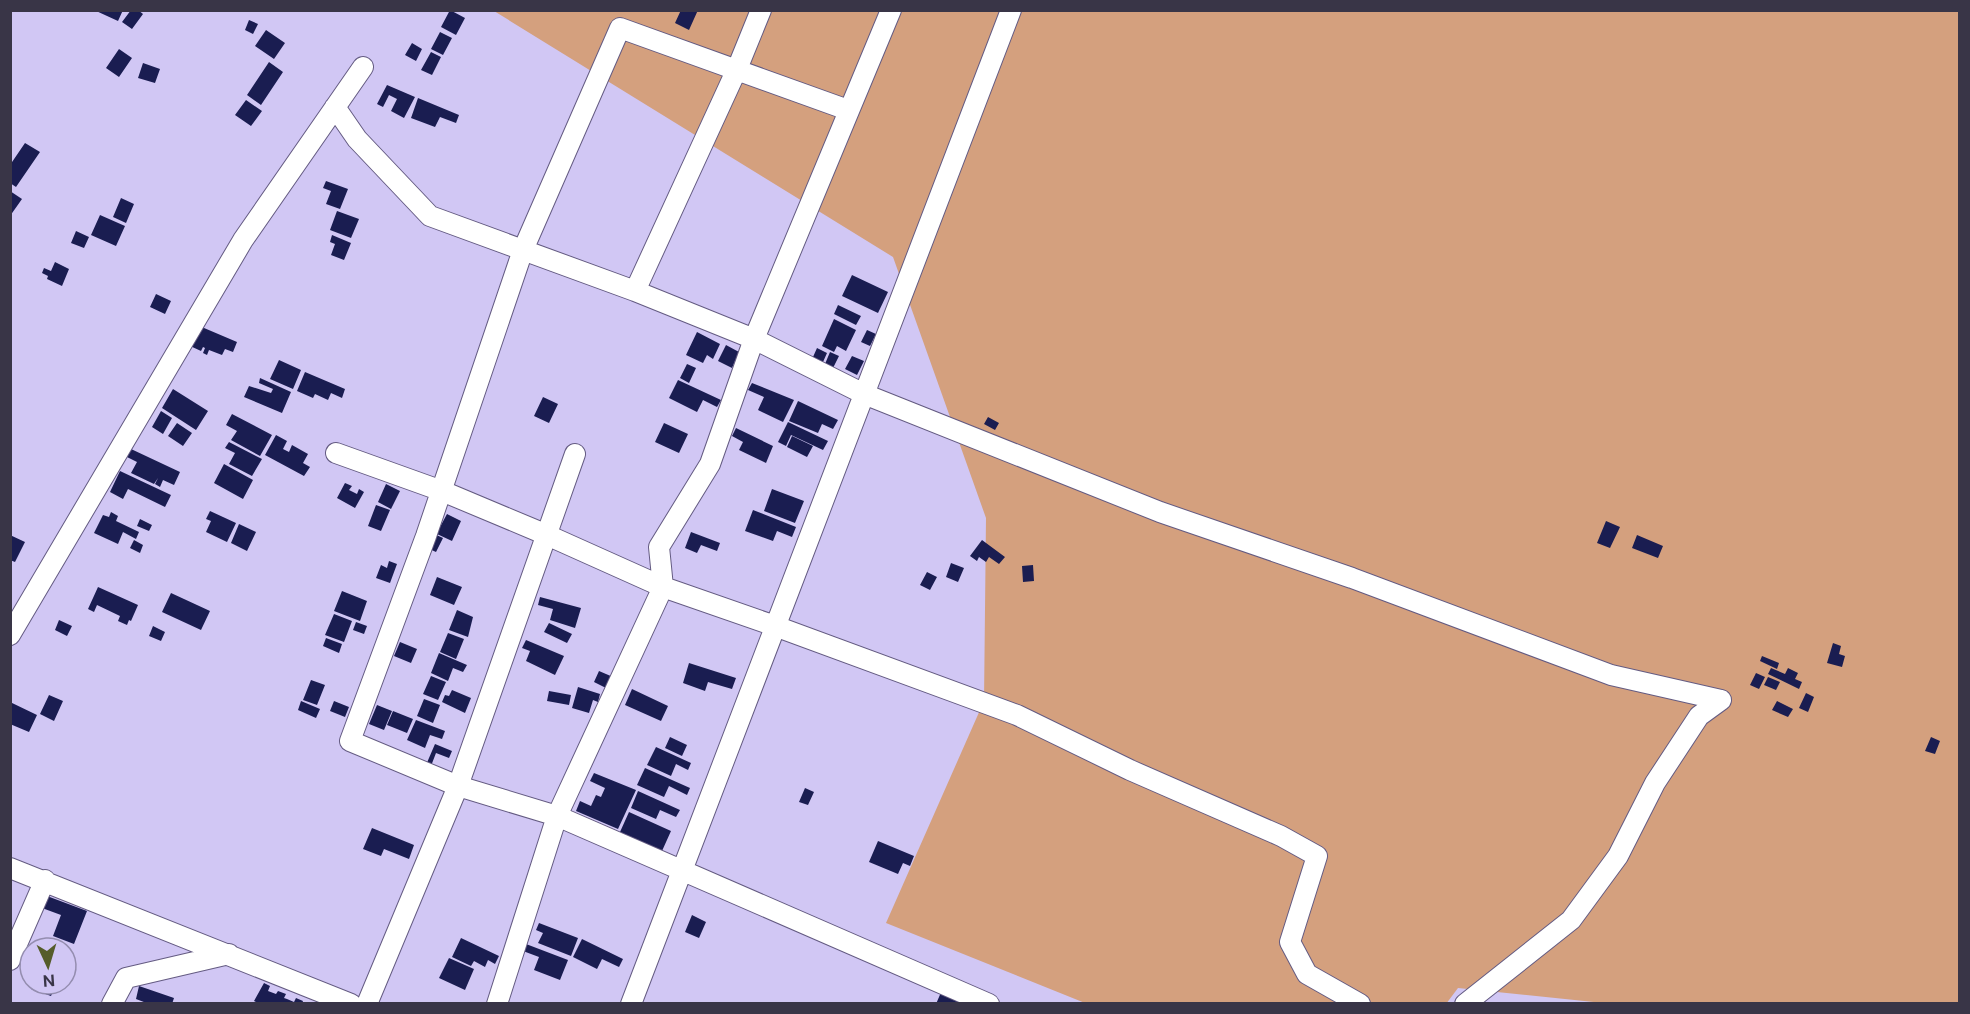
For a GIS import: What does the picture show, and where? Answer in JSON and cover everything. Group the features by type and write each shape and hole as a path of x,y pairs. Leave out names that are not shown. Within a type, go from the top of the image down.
{"street":[{"path":"635,291 737,69 761,10"},
{"path":"497,1004 557,816 663,587 659,547 710,464 754,339 891,10"},
{"path":"631,1004 1011,10"},
{"path":"848,110 620,28 523,250 442,491 350,741 458,786 557,816 989,1004"},
{"path":"10,635 243,240 363,67"},
{"path":"335,107 357,139 430,216 635,291 754,339 864,394 1160,512 1353,578 1611,675 1721,700 1699,716 1655,783 1618,856 1571,920 1464,1004"},
{"path":"336,453 442,491 663,587 1017,715 1130,770 1281,836 1317,856 1290,942 1307,974 1360,1004"},
{"path":"368,1004 458,786 575,454"},
{"path":"10,868 45,880 351,1004"},
{"path":"10,960 45,880"},
{"path":"112,1004 126,978 229,954"}],"shaded area":[{"path":"494,11 1959,11 1959,1003 1613,1004 1458,988 1446,1004 1085,1003 886,923 984,701 986,518 893,257"}],"building":[{"path":"94,10 123,10 118,21"},
{"path":"131,10 138,10 143,14 132,29 122,22"},
{"path":"450,10 465,18 456,35 441,27"},
{"path":"681,10 698,10 689,30 675,23"},
{"path":"249,20 258,24 253,34 245,30"},
{"path":"266,30 285,43 274,59 255,46"},
{"path":"440,32 452,38 443,55 431,49"},
{"path":"412,43 422,49 416,61 405,55"},
{"path":"119,49 132,58 119,77 106,68"},
{"path":"431,52 441,57 432,75 421,70"},
{"path":"269,62 283,72 261,105 247,95"},
{"path":"143,63 160,69 155,83 138,78"},
{"path":"387,85 415,97 404,118 391,111 397,99 389,95 383,107 377,104"},
{"path":"418,98 459,115 456,123 440,117 435,127 411,118"},
{"path":"246,100 262,111 251,126 235,115"},
{"path":"25,143 40,152 16,187 10,183 10,165"},
{"path":"326,181 348,189 340,209 326,204 331,191 323,188"},
{"path":"10,191 22,199 10,216"},
{"path":"121,198 134,204 126,223 113,217"},
{"path":"337,211 359,219 351,238 330,230"},
{"path":"100,215 125,226 116,246 91,235"},
{"path":"76,231 89,237 84,248 71,243"},
{"path":"332,235 351,243 344,260 331,255 335,244 330,242"},
{"path":"55,262 69,269 62,286 47,279 48,276 42,273 44,268 51,271"},
{"path":"852,275 888,292 878,313 842,296"},
{"path":"156,294 171,301 165,314 150,307"},
{"path":"838,305 861,316 856,325 834,314"},
{"path":"834,319 856,330 846,351 837,346 834,352 822,346"},
{"path":"197,325 237,342 233,352 225,349 222,355 209,350 207,355 203,353 205,348 203,347 201,351 188,345"},
{"path":"867,330 876,334 870,346 861,342"},
{"path":"697,332 720,344 713,359 707,355 703,363 686,355"},
{"path":"726,345 739,352 732,368 718,361"},
{"path":"817,348 827,353 823,362 813,357"},
{"path":"830,352 839,356 833,368 825,364"},
{"path":"852,356 864,361 857,375 845,369"},
{"path":"279,360 301,370 293,389 270,379"},
{"path":"687,364 696,368 689,383 680,378"},
{"path":"305,372 345,389 342,398 331,393 328,400 315,394 313,398 297,391"},
{"path":"260,378 291,392 282,413 244,397 249,386 271,393 273,389 259,383"},
{"path":"678,380 721,400 717,407 703,400 697,412 669,398"},
{"path":"752,383 794,400 783,422 758,410 764,397 748,390"},
{"path":"173,389 208,411 196,430 162,408"},
{"path":"543,397 558,404 549,423 534,416"},
{"path":"798,401 838,420 833,429 822,424 818,433 789,421"},
{"path":"161,411 172,418 163,434 152,427"},
{"path":"232,414 272,435 260,456 231,440 237,431 226,425"},
{"path":"988,417 999,423 995,430 984,424"},
{"path":"788,422 828,441 823,450 791,435 786,446 778,442"},
{"path":"177,423 192,433 183,446 168,436"},
{"path":"664,423 688,434 679,453 655,442"},
{"path":"736,428 773,446 766,463 739,450 743,442 732,436"},
{"path":"276,435 287,441 283,449 289,452 292,445 308,454 303,463 310,467 304,476 265,455"},
{"path":"792,436 813,446 807,457 787,447"},
{"path":"229,442 262,459 252,476 229,464 235,453 225,448"},
{"path":"131,449 180,472 174,485 163,480 160,487 155,484 158,478 154,484 131,473 137,462 127,457"},
{"path":"224,464 253,480 243,499 214,483"},
{"path":"120,471 171,495 165,507 128,489 123,499 110,492"},
{"path":"345,483 352,486 349,490 357,494 359,489 364,492 355,508 337,498"},
{"path":"386,484 400,491 391,509 378,502"},
{"path":"772,489 804,501 795,523 764,511"},
{"path":"376,505 390,510 381,531 368,526"},
{"path":"753,510 796,527 792,537 777,531 773,541 745,531"},
{"path":"210,511 236,523 227,542 206,532 211,521 206,519"},
{"path":"111,512 118,516 116,521 139,532 136,539 123,532 118,544 94,533 103,515 109,517"},
{"path":"447,514 461,521 452,541 437,534 438,526 440,527"},
{"path":"140,519 152,525 149,531 137,526"},
{"path":"1606,521 1620,527 1610,548 1597,543"},
{"path":"239,524 256,532 247,551 231,543"},
{"path":"691,532 720,543 717,551 701,545 697,553 685,548"},
{"path":"432,533 443,538 436,552 425,547"},
{"path":"10,535 25,542 15,562 10,560"},
{"path":"1637,535 1663,546 1658,558 1632,548"},
{"path":"134,540 143,545 140,553 130,548"},
{"path":"982,540 1005,557 999,564 989,557 986,562 979,557 977,561 970,556"},
{"path":"389,561 397,564 390,583 376,578 381,565 387,568"},
{"path":"951,563 964,568 958,582 946,577"},
{"path":"1033,565 1034,581 1023,582 1022,566"},
{"path":"927,572 937,577 930,590 920,585"},
{"path":"437,577 462,587 454,605 430,595"},
{"path":"98,587 138,605 127,625 118,621 120,616 97,605 94,612 88,609"},
{"path":"342,591 367,601 360,621 334,611"},
{"path":"171,593 210,611 201,630 162,612"},
{"path":"540,597 581,608 575,628 550,620 553,609 538,605"},
{"path":"457,610 473,617 468,637 449,630"},
{"path":"334,614 352,621 344,642 325,635"},
{"path":"59,620 72,626 67,636 55,630"},
{"path":"356,622 367,626 364,634 353,630"},
{"path":"549,623 572,634 567,643 544,632"},
{"path":"153,626 165,632 161,641 149,636"},
{"path":"448,633 464,639 456,659 440,652"},
{"path":"326,638 342,644 339,653 323,646"},
{"path":"526,640 564,656 555,675 526,661 530,651 522,648"},
{"path":"400,642 417,649 411,663 394,656"},
{"path":"1833,643 1841,646 1839,654 1845,656 1842,667 1827,663"},
{"path":"439,653 467,665 463,672 453,668 448,681 431,673"},
{"path":"1762,656 1779,663 1777,669 1760,661"},
{"path":"689,663 736,678 732,689 708,682 705,691 683,683"},
{"path":"1771,668 1785,674 1788,668 1798,673 1795,679 1802,682 1799,689 1768,674"},
{"path":"599,671 613,677 608,689 594,682"},
{"path":"1756,673 1765,677 1759,689 1750,685"},
{"path":"431,676 446,682 438,700 423,694"},
{"path":"1768,677 1780,682 1776,690 1764,685"},
{"path":"311,680 325,685 317,705 303,700"},
{"path":"578,687 600,694 598,702 593,700 589,713 572,708"},
{"path":"632,689 668,706 661,721 625,705"},
{"path":"452,690 471,698 465,713 442,702 445,695 449,696"},
{"path":"549,691 571,695 569,705 547,701"},
{"path":"1806,693 1814,697 1808,712 1799,708"},
{"path":"49,695 63,701 54,721 40,714"},
{"path":"424,699 440,705 433,723 417,716"},
{"path":"301,701 320,709 316,718 298,710"},
{"path":"334,701 349,707 345,717 330,711"},
{"path":"1777,701 1793,709 1788,717 1772,710"},
{"path":"10,702 37,715 29,732 10,724"},
{"path":"377,705 392,711 384,730 369,724"},
{"path":"393,711 413,719 407,733 387,725"},
{"path":"416,720 445,731 442,739 430,735 425,748 407,740"},
{"path":"670,737 687,745 682,756 665,748"},
{"path":"1931,737 1940,741 1935,754 1925,751"},
{"path":"435,744 452,751 449,758 436,753 431,766 426,765"},
{"path":"656,747 691,763 688,770 676,764 671,776 647,765"},
{"path":"645,768 690,788 687,795 669,786 664,797 637,785"},
{"path":"594,773 636,790 618,829 576,811 580,801 591,806 596,795 601,797 605,788 590,781"},
{"path":"805,788 814,792 808,805 799,802"},
{"path":"638,791 680,810 676,817 660,810 656,819 631,808"},
{"path":"629,812 671,831 662,851 620,832"},
{"path":"372,828 414,845 409,859 384,849 381,856 363,849"},
{"path":"878,841 914,856 910,866 903,863 898,874 869,862"},
{"path":"47,896 87,911 77,936 53,936 61,915 42,908"},
{"path":"692,915 706,922 699,938 685,932"},
{"path":"539,923 578,938 571,956 538,943 543,933 536,930"},
{"path":"461,938 499,956 495,964 488,960 485,967 474,961 471,966 452,957"},
{"path":"582,939 623,959 619,967 602,959 597,969 573,957"},
{"path":"526,944 568,960 560,980 534,970 539,957 523,951"},
{"path":"449,958 474,969 465,990 439,978"},
{"path":"264,983 270,986 268,991 286,994 284,998 294,1002 296,998 303,1001 302,1004 260,1004 254,1001"},
{"path":"139,986 174,998 172,1004 149,1004 136,999"},
{"path":"942,990 970,1004 936,1004"}]}
